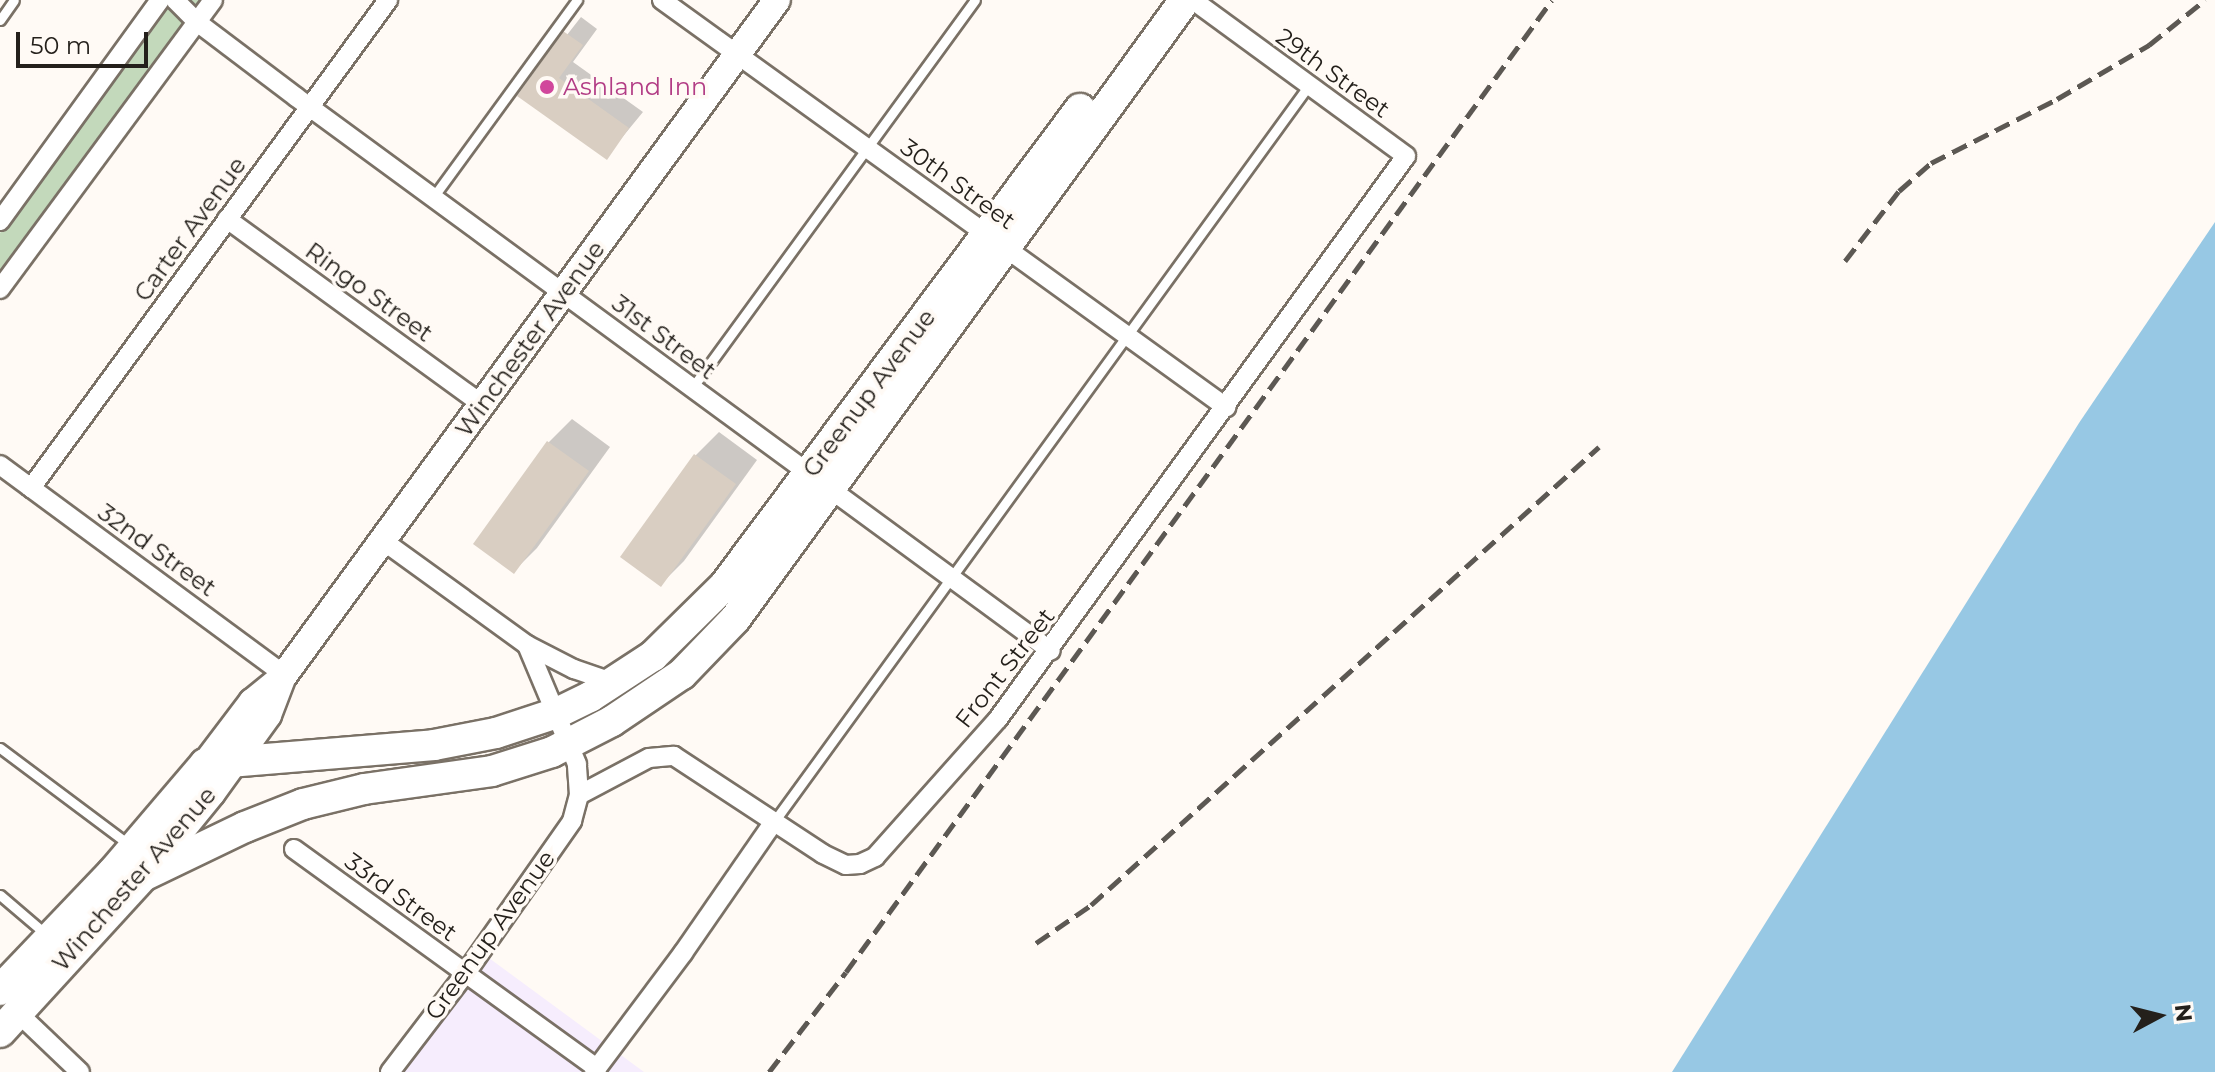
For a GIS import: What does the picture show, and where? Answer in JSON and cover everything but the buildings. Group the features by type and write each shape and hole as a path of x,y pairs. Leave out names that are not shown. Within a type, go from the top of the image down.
{"highway":[{"name":"Greenup Avenue","path":"997,241 1160,0"},
{"name":"Greenup Avenue","path":"571,745 648,699 708,650 818,480 997,241 1185,0"},
{"name":"Greenup Avenue","path":"557,713 615,683 653,656 701,613 818,480"},
{"path":"220,763 434,745 496,733 557,713"},
{"path":"139,862 303,804 364,789 492,771 571,745"},
{"name":"Winchester Avenue","path":"5,997 139,862 220,763"},
{"name":"Winchester Avenue","path":"5,997 50,938 139,862"}],"main road":[{"name":"Winchester Avenue","path":"220,763 268,715 283,677 777,0"}],"street":[{"path":"0,221 160,0"},
{"name":"31st Street","path":"175,0 197,22 310,107 1051,651"},
{"path":"0,289 213,0"},
{"name":"Carter Avenue","path":"31,488 388,0"},
{"name":"30th Street","path":"662,0 1226,407"},
{"name":"29th Street","path":"1193,0 1406,156"},
{"name":"Front Street","path":"773,823 846,865 860,864 875,857 998,719 1051,651 1406,156"},
{"name":"Ringo Street","path":"227,219 482,404"},
{"name":"32nd Street","path":"0,465 283,677"},
{"path":"382,540 527,645 574,669 615,683"},
{"path":"527,645 557,713"},
{"name":"Greenup Avenue","path":"390,1072 465,974 572,821 579,795 578,773 571,745 557,713"},
{"path":"579,795 649,758 674,756 773,823 683,953 596,1070"},
{"name":"33rd Street","path":"294,849 596,1070"},
{"path":"5,997 80,1072"}],"lane":[{"path":"0,20 14,0"},
{"path":"434,196 577,0"},
{"path":"692,388 975,0"},
{"path":"773,823 1309,85"},
{"path":"0,748 139,862"},
{"path":"0,895 50,938"}],"shaded area":[{"path":"489,958 644,1072 399,1072"}],"green space":[{"path":"170,0 204,0 0,278 0,233"}],"water":[{"path":"2215,222 2215,1072 1672,1072 2079,423"}],"railway":[{"path":"769,1072 846,972 1552,0"},
{"path":"1845,261 1899,191 1931,163 2057,99 2149,45 2205,0"},
{"path":"1036,943 1091,905 1599,447"}],"place":[{"name":"Ashland Inn","path":"547,87"}]}
